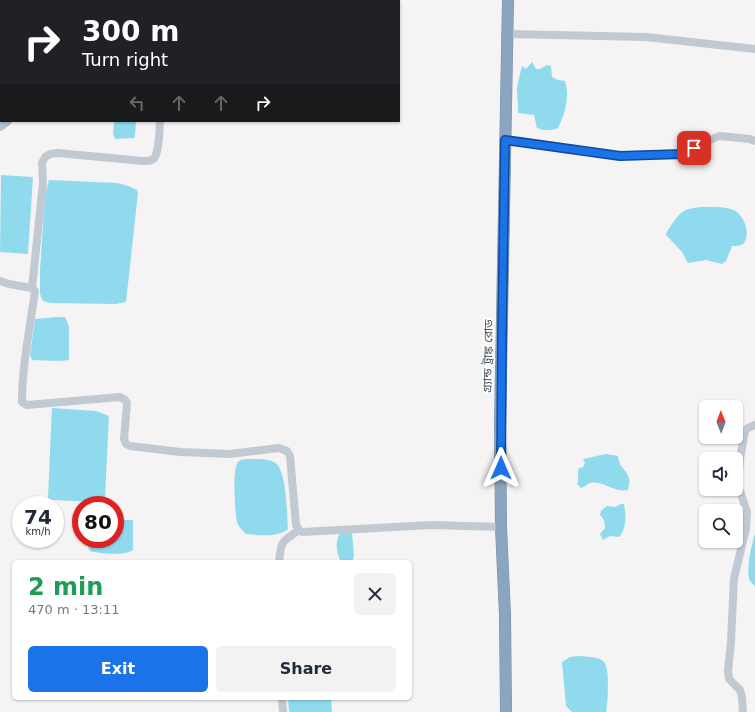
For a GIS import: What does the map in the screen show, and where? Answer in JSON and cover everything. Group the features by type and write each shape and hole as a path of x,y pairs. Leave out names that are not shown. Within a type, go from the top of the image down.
{"highway":[{"name":"গ্র্যান্ড ট্রাঙ্ক রোড","path":"506,712 500,424 508,0"}],"street":[{"path":"507,34 646,37 755,49"},
{"path":"160,122 158,148 155,157 151,160 144,161 58,153 50,154 45,157 42,163 43,183 32,288 34,291 24,367 22,402 26,405 40,405 120,397 127,403 124,439 126,444 130,446 180,452 230,454 279,448 287,451 290,456 296,525 302,532 432,525 501,527"},
{"path":"505,140 620,156 682,154 719,136 750,139 755,141"},
{"path":"0,281 32,288"},
{"path":"743,712 740,690 729,678 728,671 733,619 734,578 746,528 747,512 738,485 740,459 745,431 755,425"},
{"path":"279,560 280,546 286,538 299,530"},
{"path":"282,700 283,712"}],"water":[{"path":"532,62 536,69 540,69 547,65 551,66 552,77 565,81 567,99 563,117 558,128 543,130 537,128 534,115 518,113 517,87 522,66 526,69"},
{"path":"114,122 136,122 134,138 115,139 113,134"},
{"path":"1,175 33,177 28,254 0,252"},
{"path":"49,180 117,183 137,190 138,193 126,302 116,304 51,303 43,301 40,293 40,270 45,196"},
{"path":"700,207 722,207 734,210 741,216 747,230 744,243 732,246 726,261 722,264 706,260 688,263 682,252 666,235 675,220 683,211"},
{"path":"65,317 69,326 69,360 32,360 30,355 35,319"},
{"path":"52,408 96,411 109,416 105,496 72,496 72,501 64,500 64,496 48,496"},
{"path":"606,454 618,456 621,465 629,478 628,490 618,490 599,483 590,483 581,488 577,484 578,470 579,468 583,467 585,463 583,459"},
{"path":"246,459 260,459 274,462 282,473 286,492 288,529 284,532 273,535 246,534 238,524 235,500 235,473 238,462"},
{"path":"624,504 625,517 625,525 622,533 619,537 610,536 603,540 600,534 605,526 600,515 601,511 607,506 615,507"},
{"path":"124,520 133,521 133,550 118,554 106,554 90,551 88,548 124,548"},
{"path":"340,533 352,533 353,560 340,560 337,540"},
{"path":"755,533 755,586 750,581 748,571"},
{"path":"570,657 592,657 602,660 606,666 608,686 606,712 572,712 566,706 562,662"},
{"path":"288,700 331,700 332,712 289,712"}],"route":[{"path":"501,468 500,424 505,140 620,156 682,154 694,148"}]}
